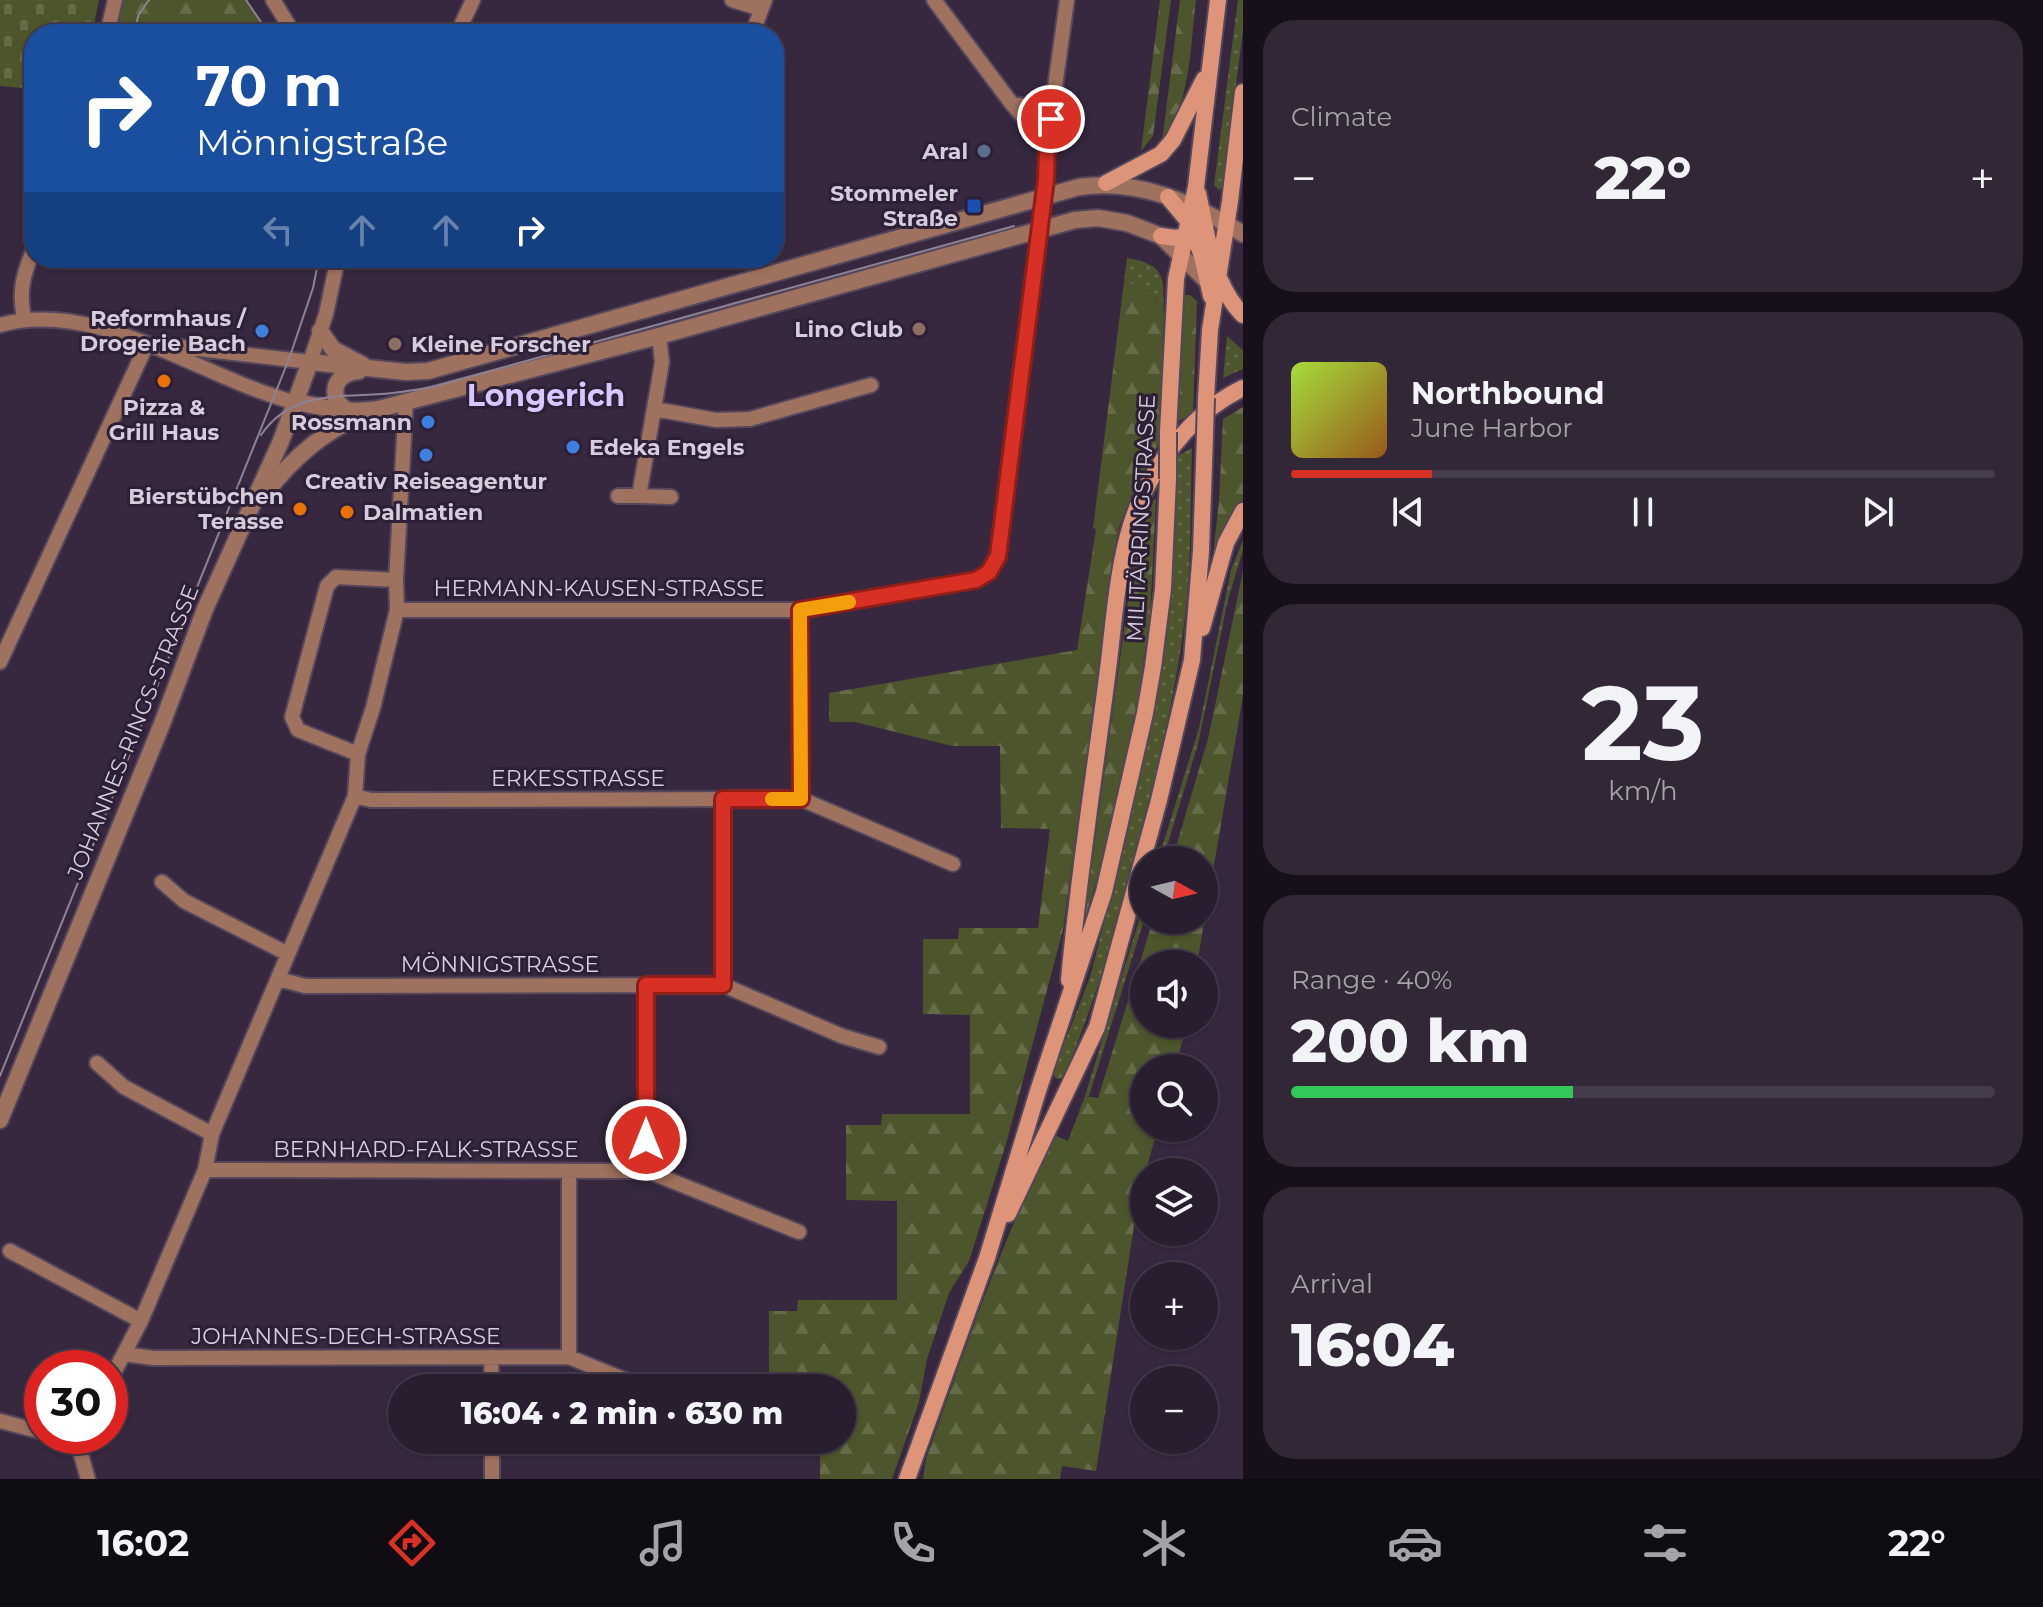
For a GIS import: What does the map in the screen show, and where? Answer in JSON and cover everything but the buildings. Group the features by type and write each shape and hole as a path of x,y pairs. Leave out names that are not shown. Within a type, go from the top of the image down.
{"main road":[{"name":"MILITÄRRINGSTRASSE","path":"987,1258 1097,1027 1159,800 1192,660 1201,551 1214,282 1196,187 1218,0"},
{"path":"1106,183 1161,154 1173,140 1210,67"},
{"path":"1161,236 1202,223 1230,201 1243,92"},
{"path":"1236,146 1243,163"},
{"name":"MILITÄRRINGSTRASSE","path":"907,1479 987,1258 1104,892 1145,713 1163,589 1174,304 1181,257 1202,223"},
{"path":"1202,223 1214,282"},
{"path":"1067,1005 1092,789 1124,551 1132,521 1143,493 1184,433 1211,407 1243,388"},
{"path":"1192,660 1226,543 1243,511"},
{"path":"1038,1091 1064,1101"},
{"path":"917,1452 921,1479"}],"street":[{"path":"109,24 115,0"},
{"path":"273,0 288,24"},
{"path":"462,24 473,0"},
{"path":"732,0 763,4 756,24"},
{"path":"934,0 1012,104 1047,145"},
{"path":"1040,231 1047,145 1067,0"},
{"path":"1012,104 1022,108 1038,108 1055,95"},
{"path":"147,344 374,369 428,371 1079,187 1106,183 1138,187 1168,197 1202,223 1243,234"},
{"path":"247,518 285,468 315,443 348,421 379,409 659,336 1075,220 1098,218 1127,223 1161,236 1181,257 1214,282 1238,310"},
{"name":"HERMANN-KAUSEN-STRASSE","path":"397,610 800,610 976,580 989,572 998,556 1040,231"},
{"path":"24,318 20,300 27,268"},
{"path":"310,362 336,268"},
{"path":"0,325 24,318 70,320 147,344 294,402 348,412 379,409"},
{"path":"320,331 333,349 374,369"},
{"path":"639,496 662,362 659,336"},
{"path":"0,662 147,344"},
{"name":"JOHANNES-RINGS-STRASSE","path":"0,1120 162,724 205,609 281,441 310,362"},
{"path":"348,412 335,396 339,378 352,372 374,369"},
{"path":"654,409 716,420 750,419 871,385"},
{"path":"126,1350 205,1170 212,1134 355,796 358,754 373,708 397,610 406,402"},
{"path":"618,496 671,497"},
{"path":"358,754 298,730 292,717 331,580 336,577 396,580"},
{"path":"800,610 801,799"},
{"name":"ERKESSTRASSE","path":"355,796 371,800 801,799 953,864"},
{"path":"723,799 723,985"},
{"path":"162,882 184,901 286,953"},
{"name":"MÖNNIGSTRASSE","path":"278,979 305,986 723,985 842,1036 879,1047"},
{"path":"646,985 647,1171"},
{"path":"97,1063 124,1087 212,1134"},
{"name":"BERNHARD-FALK-STRASSE","path":"205,1170 647,1171 799,1232"},
{"path":"569,1171 569,1357"},
{"path":"10,1251 141,1321"},
{"name":"JOHANNES-DECH-STRASSE","path":"128,1355 153,1358 569,1357 611,1374"},
{"path":"491,1357 492,1374"},
{"path":"0,1421 24,1427"},
{"path":"82,1454 88,1479"},
{"path":"492,1454 492,1479"}],"green space":[{"path":"0,0 99,0 94,24 24,24 24,88 0,86"},
{"path":"123,0 246,0 262,24 118,24"},
{"path":"1160,0 1171,0 1153,136 1141,151"},
{"path":"1180,0 1196,0 1190,55 1179,110 1162,142"},
{"path":"1238,0 1243,0 1243,32 1222,188 1219,190 1214,185"},
{"path":"1127,258 1150,265 1160,275 1164,314 1148,293 1124,282"},
{"path":"1124,282 1148,293 1164,314 1159,443 1133,491 1119,527 1063,930 1006,1144 969,1261 949,1293 927,1359 919,1402 892,1479 820,1479 820,1454 856,1454 856,1374 769,1374 769,1311 797,1311 798,1300 897,1300 897,1201 846,1200 846,1125 881,1125 882,1114 970,1114 970,1015 923,1014 923,939 958,939 959,928 1038,928 1050,829 1001,828 1000,746 952,746 855,722 829,722 829,693 1077,650 1096,529 1093,528"},
{"path":"1185,295 1197,301 1193,414 1178,421 1180,347"},
{"path":"1227,336 1243,350 1243,369 1223,378"},
{"path":"1243,407 1243,500 1235,512 1211,573 1223,419"},
{"path":"1192,448 1190,558 1180,652 1165,733 1137,846 1130,846 1130,874 1106,960 1075,1049 1063,1078 1057,1079 1053,1075 1054,1070 1090,977 1156,706 1172,586 1177,456"},
{"path":"1154,499 1150,616 1137,708 1083,927 1131,579 1141,532"},
{"path":"1243,540 1198,744 1167,846 1162,846 1199,728 1231,570"},
{"path":"1243,571 1243,696 1217,846 1176,846 1208,739"},
{"path":"1135,934 1140,934 1135,950 1130,950 1130,965 1089,1096 1085,1096"},
{"path":"1149,934 1202,934 1199,950 1144,950"},
{"path":"1130,994 1130,1038 1183,1038 1179,1054 1130,1054 1130,1142 1154,1142 1149,1158 1130,1158 1131,1246 1096,1471 1062,1466 1060,1479 923,1479 926,1459 970,1336 1035,1174 1054,1135 1068,1141 1085,1096 1098,1098"}],"tram line":[{"path":"136,24 149,0"},
{"path":"246,0 262,24"},
{"path":"261,435 273,421 300,404 331,397 432,387 1014,226"},
{"path":"0,1076 289,359 317,268"}],"slow traffic":[{"path":"772,799 801,799 800,610 849,602"}],"place":[{"name":"Aral","path":"984,151"},
{"name":"Stommeler Straße","path":"974,206"},
{"name":"Lino Club","path":"919,329"},
{"name":"Reformhaus / Drogerie Bach","path":"262,331"},
{"name":"Kleine Forscher","path":"395,344"},
{"name":"Pizza & Grill Haus","path":"164,381"},
{"name":"Rossmann","path":"428,422"},
{"name":"Edeka Engels","path":"573,447"},
{"name":"Creativ Reiseagentur","path":"426,455"},
{"name":"Bierstübchen Terasse","path":"300,509"},
{"name":"Dalmatien","path":"347,512"}],"district":[{"name":"Longerich","path":"546,395"}],"route":[{"path":"646,1140 646,985 723,985 723,799 801,799 800,610 976,580 989,572 998,556 1051,119"}]}
